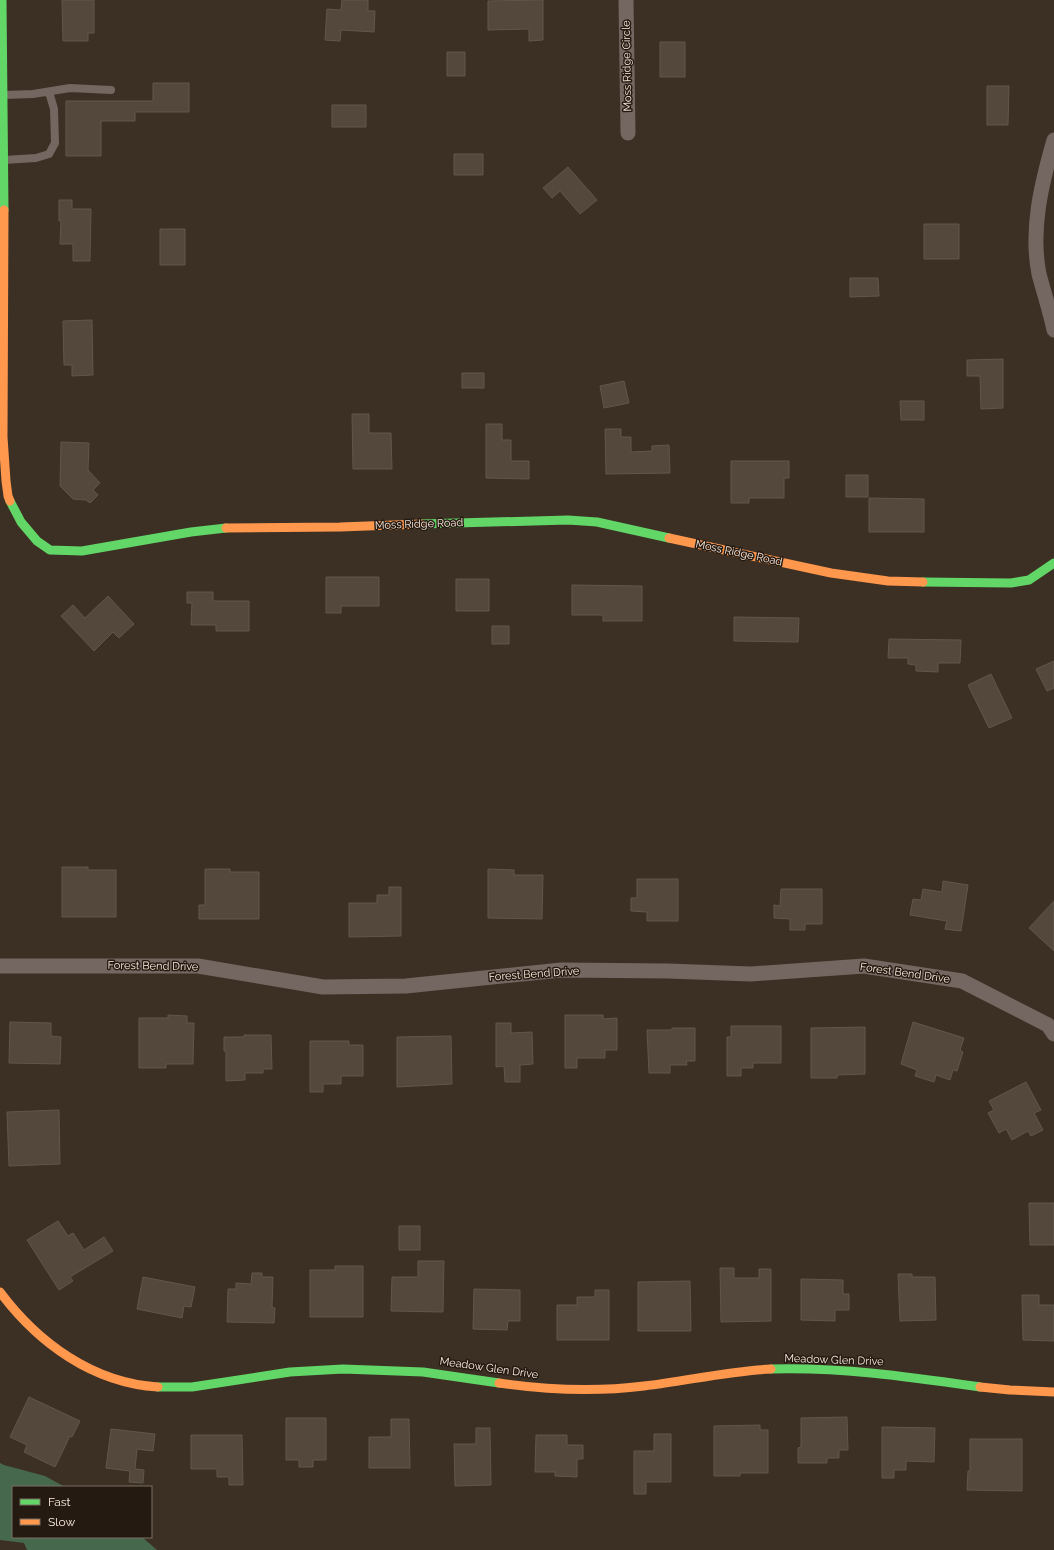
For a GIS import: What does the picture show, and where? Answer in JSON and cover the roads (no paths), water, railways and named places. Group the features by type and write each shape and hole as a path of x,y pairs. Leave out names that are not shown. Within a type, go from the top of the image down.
{"street":[{"name":"Moss Ridge Road","path":"2,0 4,160 1,290 3,437 8,496 21,522 37,541 50,550 82,551 191,532 234,527 340,527 568,520 596,522 831,573 888,581 1011,583 1029,580 1054,563"},
{"name":"Moss Ridge Circle","path":"626,0 628,133"},
{"path":"1054,140 1045,172 1037,213 1039,272 1054,330"},
{"name":"Forest Bend Drive","path":"0,966 198,966 323,987 406,986 561,970 668,971 751,974 864,966 962,981 1048,1025 1054,1034"},
{"name":"Meadow Glen Drive","path":"0,1292 23,1321 38,1336 71,1359 106,1375 134,1384 170,1388 205,1387 291,1372 325,1369 359,1369 441,1373 516,1385 604,1389 644,1387 724,1374 804,1368 887,1374 1009,1390 1054,1392"}],"lane":[{"path":"3,96 33,94 70,88 111,90"},
{"path":"4,160 36,158 49,154 54,143 54,110 49,92"}]}
